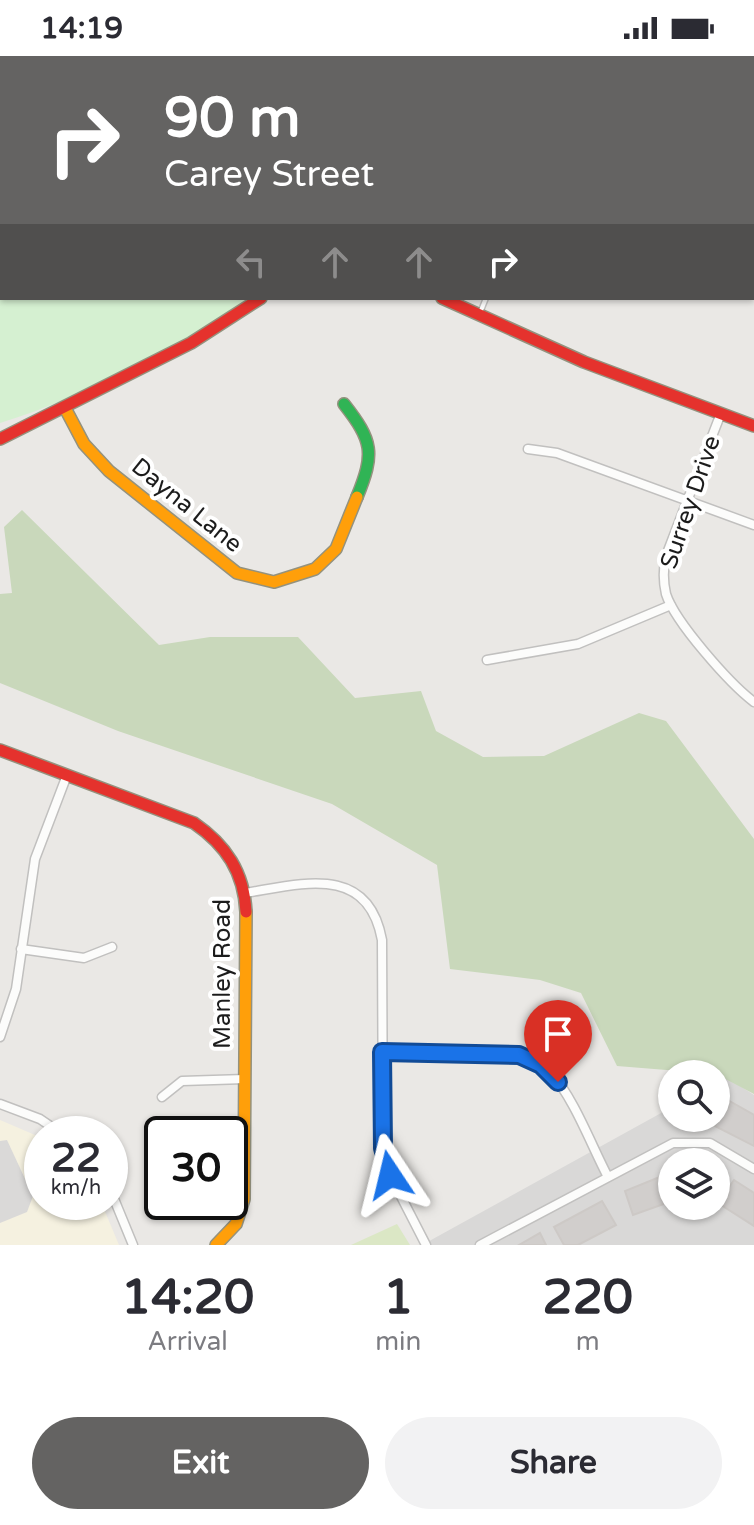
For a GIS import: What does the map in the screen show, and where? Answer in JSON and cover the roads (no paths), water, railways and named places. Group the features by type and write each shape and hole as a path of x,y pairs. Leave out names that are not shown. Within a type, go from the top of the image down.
{"street":[{"path":"0,439 191,343 257,300"},
{"path":"446,300 584,362 754,426"},
{"name":"Dayna Lane","path":"65,408 84,444 109,471 237,573 274,582 302,576 326,560 342,538 369,468 370,445 364,429 344,404"},
{"name":"Surrey Drive","path":"721,413 664,567 671,605 727,678 754,702"},
{"path":"528,449 557,453 754,525"},
{"path":"487,660 578,644 671,605"},
{"name":"Manley Road","path":"0,750 208,831 237,866 245,893 244,1199 236,1224 216,1245"},
{"path":"0,1037 11,1010 35,859 67,775"},
{"path":"245,893 326,882 349,889 368,906 382,940 385,1162 426,1245"},
{"path":"21,949 84,958 112,947"},
{"path":"382,1052 507,1053 541,1065 558,1082 608,1177"},
{"path":"162,1097 182,1081 245,1079"},
{"path":"0,1104 32,1116"},
{"path":"480,1245 662,1148 685,1141 721,1147 754,1169"},
{"path":"123,1220 133,1245"}],"lane":[{"path":"479,315 485,300"}]}
